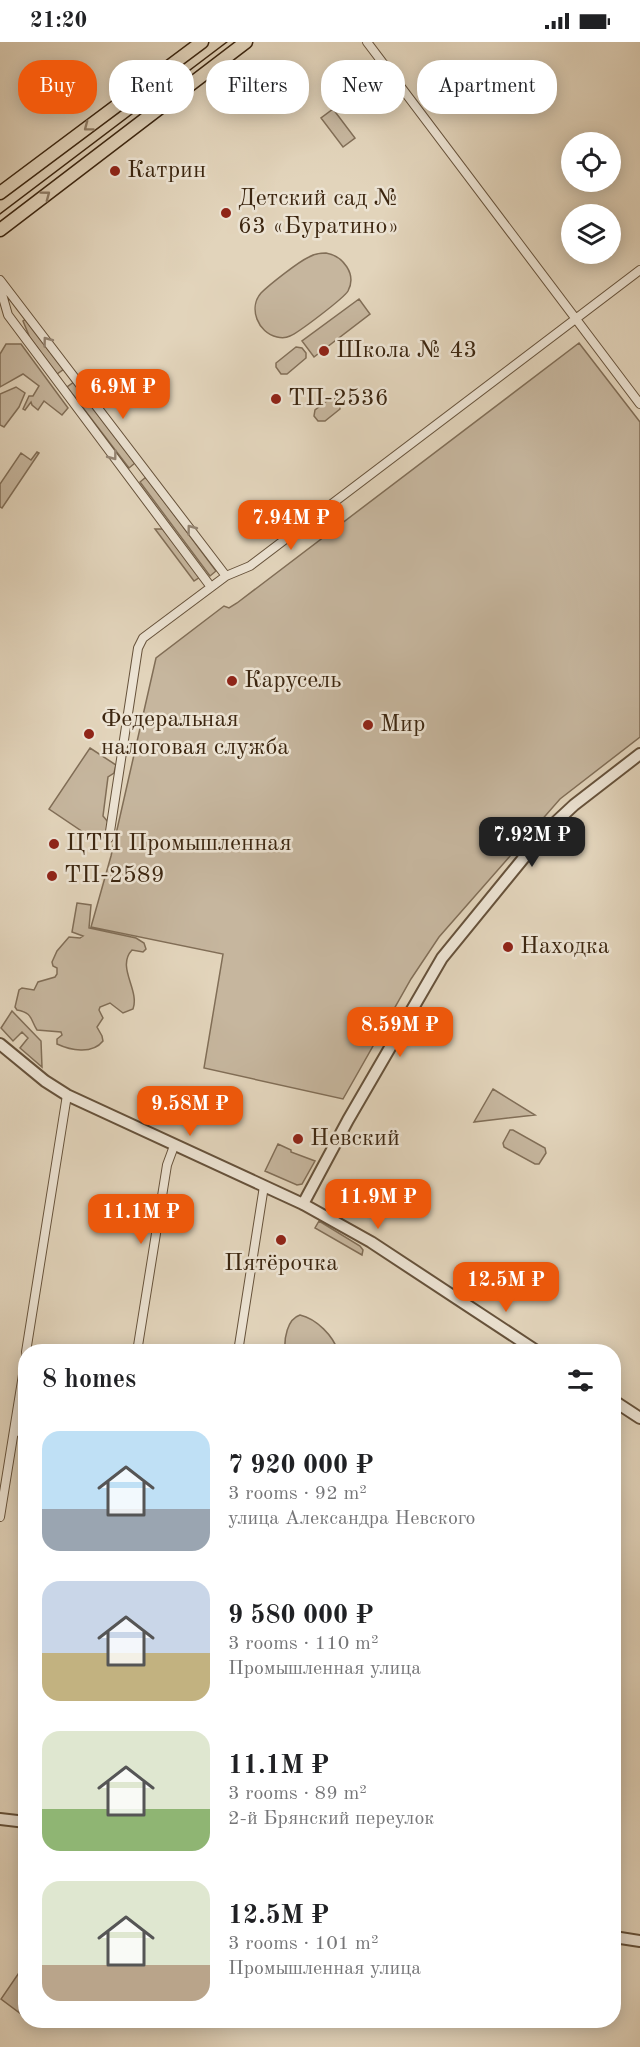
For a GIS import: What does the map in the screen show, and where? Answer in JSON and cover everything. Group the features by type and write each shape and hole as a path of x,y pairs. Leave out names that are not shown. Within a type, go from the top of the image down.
{"main road":[{"path":"0,193 202,42"},
{"path":"0,230 246,42"}],"street":[{"path":"367,42 575,319 637,392 640,404"},
{"path":"109,838 140,643 148,633 226,576 250,566 640,270"},
{"path":"0,280 226,576"},
{"path":"0,286 8,315 211,587"},
{"path":"303,1204 348,1120 442,958 544,833 574,805 640,754"},
{"path":"0,1044 45,1081 67,1095 303,1204 371,1242 526,1344"},
{"path":"27,1344 67,1095"},
{"path":"138,1344 167,1166 174,1146"},
{"path":"239,1344 264,1186"},
{"path":"0,1517 18,1406"},
{"path":"621,1406 640,1418"},
{"path":"14,1431 18,1432"},
{"path":"0,1819 18,1821"},
{"path":"621,1938 640,1941"}],"shaded area":[{"path":"326,114 337,114 355,138 343,147 321,118"},
{"path":"326,253 338,258 347,267 351,278 348,291 302,329 290,336 284,338 270,335 260,325 255,312 257,299 261,293 304,260 315,254"},
{"path":"359,299 370,314 314,357 302,341"},
{"path":"26,319 64,369 57,374 30,338 23,321"},
{"path":"579,343 640,422 640,737 560,799 439,937 411,979 343,1099 204,1068 223,954 91,927 111,856 156,658 224,606 229,608 237,603"},
{"path":"6,344 21,344 68,408 62,415 44,401 38,410 31,402 25,410 23,409 29,396 33,396 39,386 23,374 0,387 0,354"},
{"path":"296,347 302,348 306,353 306,358 287,374 281,374 276,363"},
{"path":"74,382 135,463 129,468 67,387"},
{"path":"16,387 25,393 19,407 4,427 0,425 0,394"},
{"path":"331,398 339,400 340,409 325,421 318,421 314,416 315,410"},
{"path":"37,452 39,453 2,508 0,507 0,484 21,453 31,460"},
{"path":"146,477 216,571 210,576 140,482"},
{"path":"155,529 163,529 200,577 194,581"},
{"path":"90,748 116,765 114,773 108,777 103,816 108,822 106,835 102,839 92,838 49,809"},
{"path":"77,903 91,905 89,928 136,938 144,943 146,949 143,952 132,950 126,964 134,994 133,1009 123,1013 110,1003 100,1007 103,1018 97,1027 103,1041 87,1050 57,1044 57,1039 62,1035 61,1032 37,1030 29,1015 15,1007 19,990 22,988 34,990 38,982 55,977 57,968 52,962 57,951 69,937 83,936 72,932"},
{"path":"12,1011 41,1041 42,1067 20,1048 28,1038 22,1032 13,1041 1,1028"},
{"path":"493,1089 535,1115 474,1122"},
{"path":"510,1130 545,1148 546,1153 539,1164 504,1147 503,1143"},
{"path":"278,1144 291,1152 315,1161 302,1184 297,1185 265,1171"},
{"path":"319,1221 360,1246 363,1250 362,1255 315,1228"},
{"path":"300,1315 312,1320 324,1329 334,1344 285,1344 289,1325"},
{"path":"18,1974 18,2012 1,1999"}],"tram line":[{"path":"0,214 227,42"}],"place":[{"name":"Катрин","path":"115,171"},
{"name":"Детский сад № 63 «Буратино»","path":"226,213"},
{"name":"Школа № 43","path":"324,351"},
{"name":"ТП-2536","path":"276,399"},
{"name":"Карусель","path":"232,681"},
{"name":"Мир","path":"368,725"},
{"name":"Федеральная налоговая служба","path":"89,734"},
{"name":"ЦТП Промышленная","path":"54,844"},
{"name":"ТП-2589","path":"52,876"},
{"name":"Находка","path":"508,947"},
{"name":"Невский","path":"298,1139"},
{"name":"Пятёрочка","path":"281,1240"}]}
